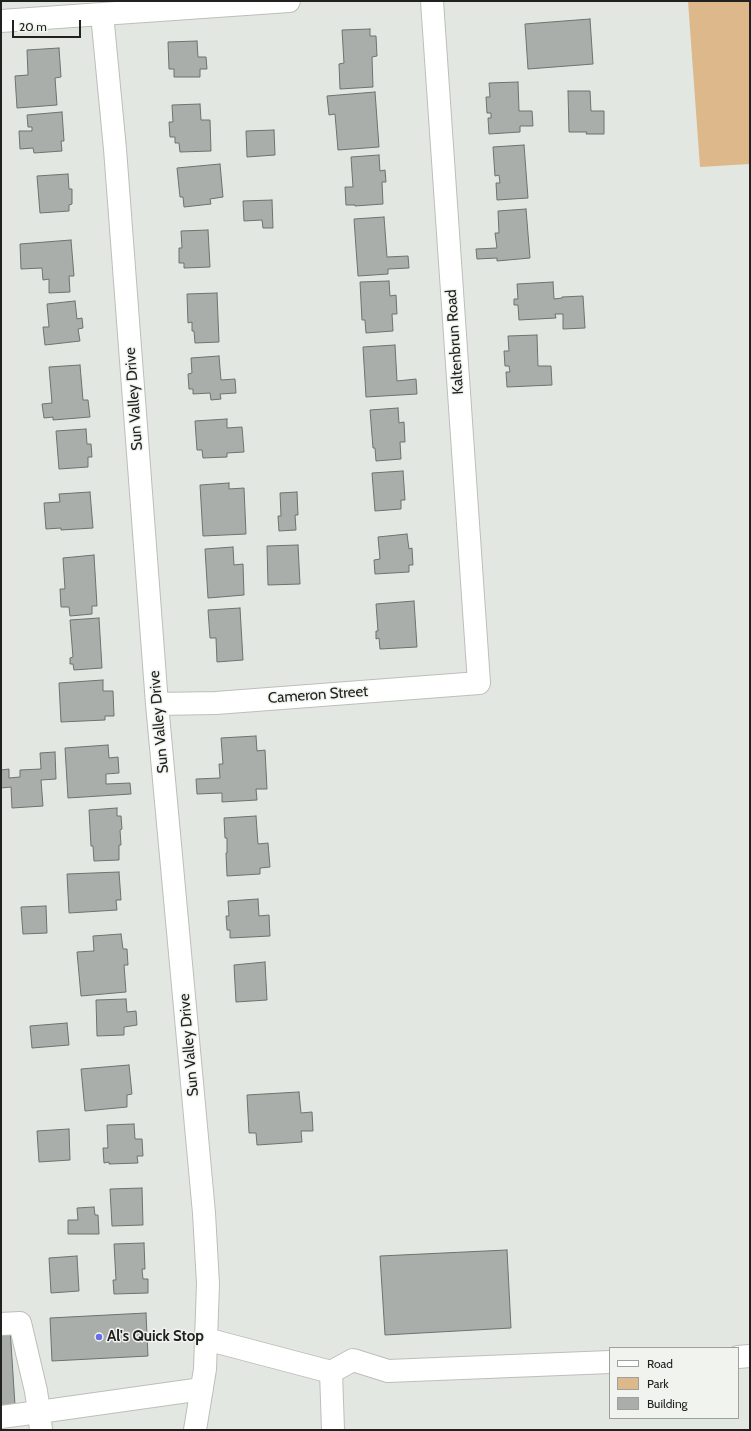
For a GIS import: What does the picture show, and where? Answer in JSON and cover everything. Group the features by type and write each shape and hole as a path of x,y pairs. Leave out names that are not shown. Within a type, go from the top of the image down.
{"street":[{"path":"1,20 289,1"},
{"name":"Kaltenbrun Road","path":"432,1 479,683"},
{"name":"Sun Valley Drive","path":"102,14 115,149 157,704 204,1214 208,1284 205,1369 195,1430"},
{"name":"Cameron Street","path":"157,704 216,703 479,683"},
{"path":"1,1324 20,1323 36,1391 40,1421"},
{"path":"206,1339 332,1372 353,1360 388,1371 609,1362"},
{"path":"739,1357 750,1356"},
{"path":"332,1372 333,1430"},
{"path":"1,1418 40,1421 202,1389"}],"green space":[{"path":"688,1 750,1 750,164 700,167"}],"building":[{"path":"590,19 593,64 528,69 525,24"},
{"path":"370,29 370,36 376,36 377,56 372,57 373,87 340,89 339,64 344,63 342,30"},
{"path":"197,41 198,57 206,57 207,69 200,69 200,77 174,77 174,69 169,69 168,42"},
{"path":"59,48 61,77 55,78 57,105 17,108 15,76 28,75 27,50"},
{"path":"518,82 519,111 532,111 533,126 520,126 520,132 489,134 488,118 491,118 491,113 487,113 486,97 490,97 489,83"},
{"path":"568,91 590,91 591,111 604,111 604,134 569,132"},
{"path":"375,92 379,147 338,150 335,114 329,115 327,96"},
{"path":"200,104 201,120 210,120 211,151 180,152 179,143 175,143 175,137 170,137 169,122 173,122 172,105"},
{"path":"62,112 64,141 61,141 62,151 34,153 33,148 20,149 19,131 32,131 32,127 28,127 27,115"},
{"path":"274,130 275,155 247,157 246,131"},
{"path":"524,145 528,198 497,200 496,183 500,183 499,175 495,176 493,147"},
{"path":"379,155 380,171 385,170 386,182 382,182 383,204 355,206 346,205 345,187 353,187 351,157"},
{"path":"220,164 223,197 210,199 211,204 184,207 183,197 180,197 177,168"},
{"path":"68,174 69,189 72,189 72,204 69,205 69,211 40,213 37,176"},
{"path":"272,200 273,228 263,228 262,220 244,221 243,201"},
{"path":"526,209 530,258 497,261 497,258 477,259 476,249 497,248 495,233 499,233 498,211"},
{"path":"384,217 387,257 408,256 409,268 388,269 388,274 358,276 354,219"},
{"path":"208,230 210,267 184,268 184,263 179,263 179,248 182,248 181,231"},
{"path":"71,240 74,276 69,276 70,292 49,293 49,279 43,280 42,268 21,269 20,244"},
{"path":"389,281 390,296 396,295 397,314 392,314 393,331 366,333 365,320 362,320 360,282"},
{"path":"553,282 554,299 583,296 585,328 563,329 563,314 555,314 556,318 519,320 518,305 514,305 514,299 518,299 517,284"},
{"path":"217,293 219,342 195,343 194,331 192,331 192,322 188,323 187,294"},
{"path":"75,301 77,319 82,318 83,328 78,329 80,341 45,345 43,327 49,327 47,304"},
{"path":"537,335 538,366 551,366 552,385 507,387 506,372 510,372 509,366 505,366 504,351 509,351 508,336"},
{"path":"395,345 397,381 416,379 417,394 366,397 363,347"},
{"path":"219,356 221,380 235,379 236,393 220,394 221,399 211,400 210,393 193,394 193,389 189,389 188,374 192,373 191,358"},
{"path":"80,365 83,400 88,400 90,417 53,420 53,417 44,418 42,404 52,403 49,367"},
{"path":"398,408 399,423 404,422 405,442 400,442 401,459 376,461 375,448 373,448 370,410"},
{"path":"227,419 227,428 242,427 244,452 227,453 227,457 203,458 202,450 197,450 195,421"},
{"path":"86,429 87,444 91,444 92,457 88,457 88,467 59,469 56,431"},
{"path":"403,471 405,500 401,500 401,509 375,511 372,473"},
{"path":"229,483 229,489 244,488 246,534 203,536 200,485"},
{"path":"90,492 93,528 61,530 61,528 46,529 44,503 60,502 59,494"},
{"path":"297,492 298,515 295,515 296,530 279,531 278,516 281,516 280,493"},
{"path":"407,534 409,549 412,548 413,565 409,565 409,572 375,574 374,560 380,559 378,537"},
{"path":"298,545 300,584 268,585 267,546"},
{"path":"233,547 234,565 243,564 244,595 208,598 205,549"},
{"path":"94,555 97,606 92,606 92,614 70,616 69,607 61,607 60,589 65,589 63,558"},
{"path":"414,601 417,647 380,649 379,638 376,639 376,631 378,631 376,604"},
{"path":"240,608 243,660 217,662 216,638 210,638 208,610"},
{"path":"99,618 102,668 74,670 73,664 70,664 70,658 73,657 70,620"},
{"path":"103,680 103,691 113,691 114,716 105,716 105,720 61,722 59,683"},
{"path":"256,736 257,751 265,750 267,789 256,789 257,800 222,802 222,793 197,794 196,779 220,778 219,764 223,764 221,738"},
{"path":"108,745 109,758 118,757 119,773 106,774 106,784 130,783 131,794 68,798 65,748"},
{"path":"55,752 56,779 41,780 43,806 12,808 11,787 1,788 1,770 9,769 9,778 20,777 20,770 41,769 40,753"},
{"path":"117,808 117,816 121,816 122,829 120,830 121,845 119,845 119,860 94,861 93,846 91,846 89,810"},
{"path":"256,816 258,844 268,843 270,867 260,868 260,874 227,876 227,838 225,838 224,818"},
{"path":"119,872 121,900 116,900 117,910 69,913 67,874"},
{"path":"258,899 259,916 269,915 270,936 230,938 230,930 227,930 226,916 229,916 228,901"},
{"path":"46,906 47,933 23,934 21,907"},
{"path":"121,934 123,949 127,949 128,965 124,965 126,992 81,996 77,952 94,951 93,936"},
{"path":"265,962 267,1000 236,1002 234,965"},
{"path":"126,999 127,1012 136,1011 137,1025 124,1027 124,1035 97,1036 96,1000"},
{"path":"67,1023 69,1045 32,1048 30,1026"},
{"path":"129,1065 132,1094 127,1095 127,1107 85,1111 81,1069"},
{"path":"299,1092 301,1113 312,1112 313,1131 301,1131 302,1142 257,1145 256,1133 249,1133 247,1095"},
{"path":"134,1124 135,1139 142,1139 143,1156 137,1156 138,1163 104,1163 103,1148 108,1148 107,1125"},
{"path":"69,1129 70,1160 39,1162 37,1131"},
{"path":"142,1188 143,1225 112,1226 110,1189"},
{"path":"94,1207 95,1215 98,1215 99,1234 68,1234 68,1220 78,1220 77,1208"},
{"path":"144,1243 145,1269 142,1269 143,1279 148,1279 148,1293 114,1294 113,1280 116,1280 114,1244"},
{"path":"507,1250 511,1328 385,1335 380,1256"},
{"path":"77,1256 79,1291 51,1293 49,1258"},
{"name":"Al's Quick Stop","path":"146,1313 148,1356 52,1361 50,1318"},
{"path":"10,1328 15,1405 1,1406 1,1329"}],"place":[{"name":"Al's Quick Stop","path":"99,1337"}]}
